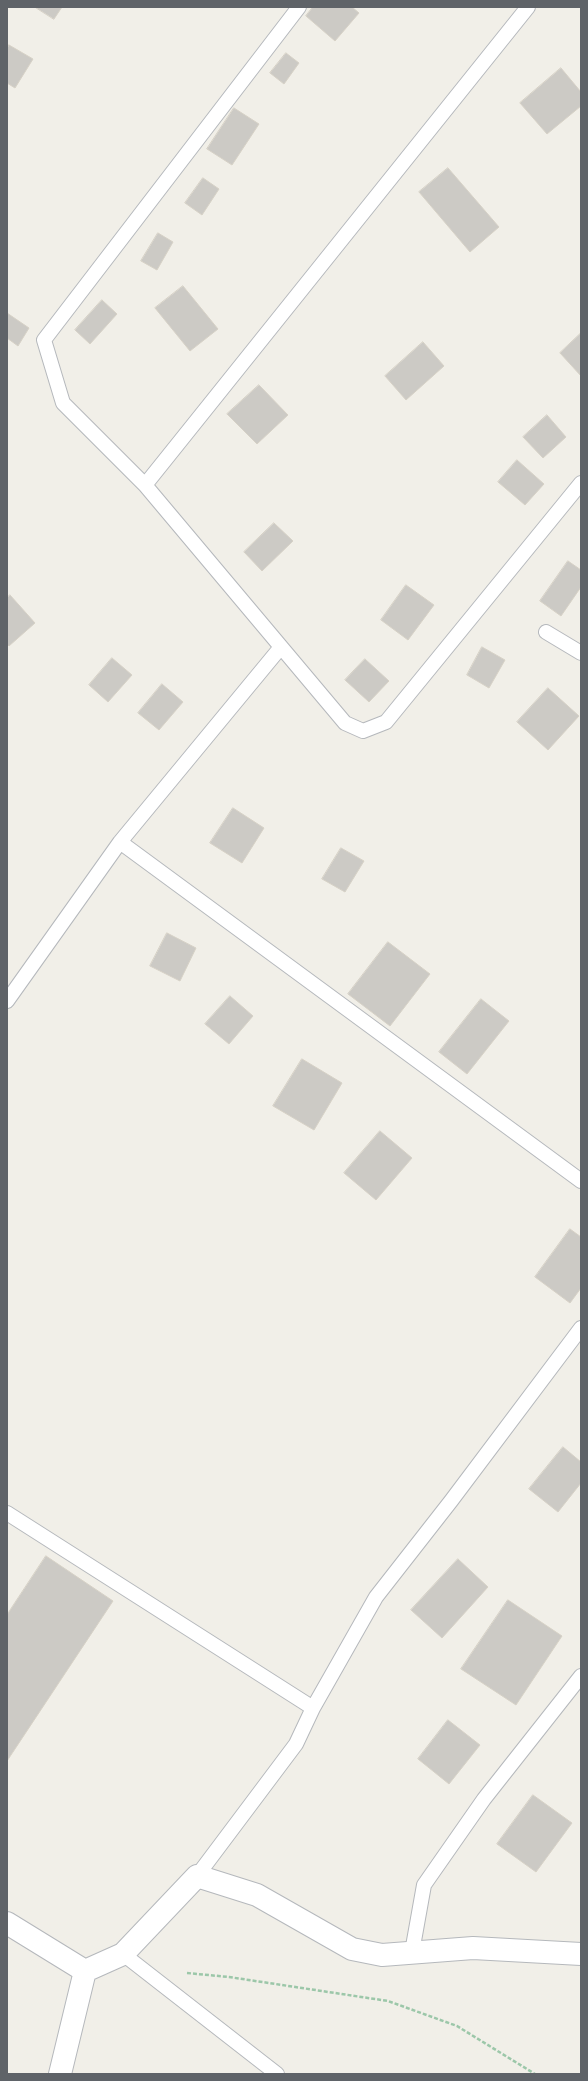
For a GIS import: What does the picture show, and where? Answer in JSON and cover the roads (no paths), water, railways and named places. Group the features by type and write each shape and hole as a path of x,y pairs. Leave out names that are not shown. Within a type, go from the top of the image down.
{"street":[{"path":"85,1971 123,1954 197,1876 257,1895 352,1950 382,1955 473,1948 579,1950"},
{"path":"7,1923 85,1971"},
{"path":"60,2074 85,1971"}],"lane":[{"path":"299,7 44,340 63,403 145,485 345,723 362,731 386,722 581,483"},
{"path":"145,485 528,7"},
{"path":"546,632 581,654"},
{"path":"7,1001 120,842 281,647"},
{"path":"120,842 581,1181"},
{"path":"197,1876 296,1744 314,1708 376,1597 452,1502 581,1328"},
{"path":"7,1513 314,1708"},
{"path":"412,1952 424,1885 484,1798 581,1676"},
{"path":"123,1954 277,2074"}]}
